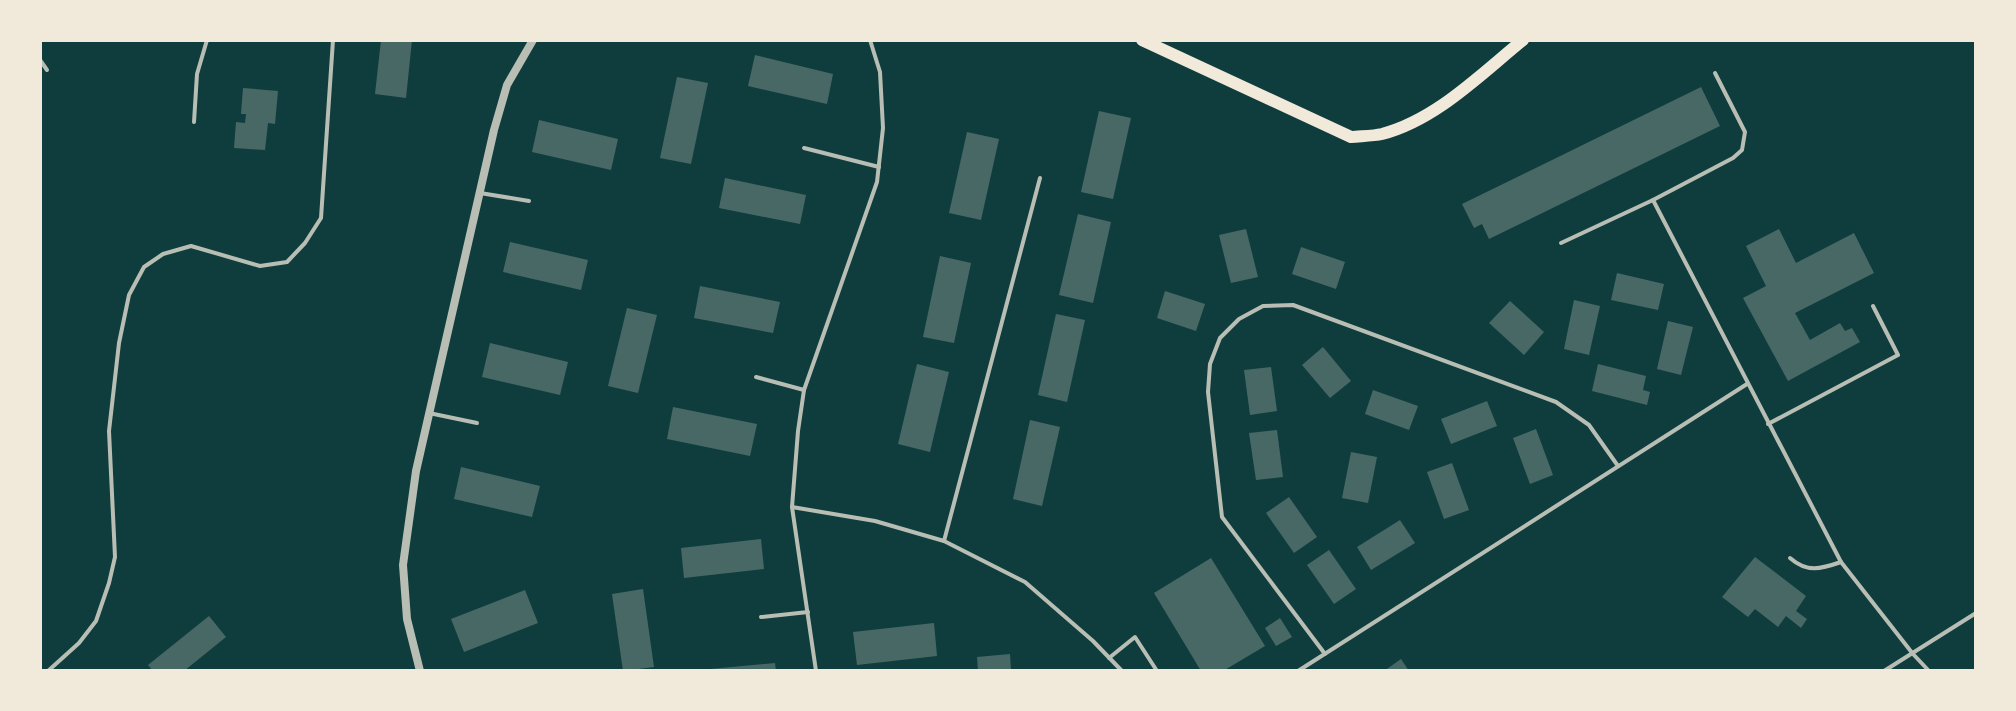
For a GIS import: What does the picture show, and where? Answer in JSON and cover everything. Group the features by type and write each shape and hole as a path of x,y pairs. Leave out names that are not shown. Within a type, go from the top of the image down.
{"main road":[{"path":"1142,40 1351,137 1382,134 1420,118 1461,90 1523,40"}],"street":[{"path":"420,671 407,619 403,565 416,471 507,85 533,40"}],"lane":[{"path":"194,122 197,74 207,40"},
{"path":"48,671 79,643 96,621 115,557 109,431 119,343 129,295 144,267 163,254 191,246 260,266 287,262 305,243 321,218 333,40"},
{"path":"816,671 792,507 804,390 877,182 883,128 880,72 870,40"},
{"path":"40,60 47,70"},
{"path":"1561,243 1653,200 1733,158 1742,150 1745,132 1715,73"},
{"path":"804,148 879,167"},
{"path":"944,541 1040,178"},
{"path":"480,193 529,201"},
{"path":"1653,200 1841,562 1929,671"},
{"path":"1325,654 1222,517 1208,392 1210,364 1220,338 1239,319 1263,306 1293,305 1556,402 1589,425 1618,466"},
{"path":"1768,424 1898,355 1873,306"},
{"path":"756,377 804,390"},
{"path":"1298,671 1747,384"},
{"path":"429,413 477,423"},
{"path":"792,507 875,521 944,541 1025,582 1122,671"},
{"path":"1790,558 1810,569 1822,569 1841,562"},
{"path":"761,617 808,612"},
{"path":"1884,671 1976,613"},
{"path":"1109,658 1135,637 1157,671"}],"building":[{"path":"381,40 412,40 406,98 375,94"},
{"path":"755,55 833,74 827,104 748,86"},
{"path":"677,77 708,83 691,164 660,158"},
{"path":"1701,87 1720,126 1489,239 1482,224 1474,228 1462,204"},
{"path":"243,88 278,91 275,124 268,123 265,150 234,148 236,122 245,123 246,114 241,114"},
{"path":"1099,111 1131,118 1113,199 1081,192"},
{"path":"539,120 618,139 611,170 532,152"},
{"path":"967,132 999,139 981,220 949,213"},
{"path":"725,178 806,195 800,224 719,208"},
{"path":"1078,214 1111,222 1093,303 1059,295"},
{"path":"1246,229 1258,277 1231,283 1219,235"},
{"path":"1779,229 1796,263 1854,233 1874,273 1795,313 1810,340 1840,323 1845,331 1852,328 1860,342 1788,381 1743,298 1766,286 1746,246"},
{"path":"510,242 588,260 581,290 503,272"},
{"path":"1301,247 1345,262 1336,289 1292,274"},
{"path":"940,256 971,263 954,343 923,337"},
{"path":"1617,273 1664,284 1658,310 1611,300"},
{"path":"700,286 780,302 773,333 694,318"},
{"path":"1165,291 1205,304 1196,331 1157,318"},
{"path":"1574,300 1600,306 1589,355 1564,349"},
{"path":"1510,301 1544,332 1524,355 1489,323"},
{"path":"627,308 657,315 638,393 608,386"},
{"path":"1056,314 1085,320 1067,402 1038,395"},
{"path":"1668,321 1693,327 1681,375 1657,369"},
{"path":"490,343 568,362 560,395 482,377"},
{"path":"1323,347 1351,381 1330,398 1302,365"},
{"path":"917,364 949,372 930,452 898,444"},
{"path":"1598,364 1646,376 1643,390 1650,392 1647,405 1592,391"},
{"path":"1271,367 1277,411 1250,415 1244,370"},
{"path":"1373,390 1418,406 1409,430 1365,414"},
{"path":"1487,401 1497,426 1451,444 1441,419"},
{"path":"673,407 757,424 750,456 667,439"},
{"path":"1030,420 1060,427 1042,506 1013,499"},
{"path":"1536,429 1553,475 1530,484 1513,438"},
{"path":"1277,430 1283,477 1256,480 1249,433"},
{"path":"1351,452 1377,457 1368,503 1342,498"},
{"path":"1452,463 1469,510 1444,519 1427,472"},
{"path":"461,467 540,486 532,517 454,499"},
{"path":"1289,497 1317,537 1294,553 1266,513"},
{"path":"1400,520 1415,543 1371,570 1357,547"},
{"path":"761,539 764,569 684,578 681,548"},
{"path":"1329,550 1356,589 1334,604 1307,565"},
{"path":"1755,557 1806,596 1796,611 1807,619 1801,628 1786,616 1778,627 1755,609 1748,617 1722,597"},
{"path":"1211,558 1265,646 1223,671 1201,671 1154,593"},
{"path":"643,589 654,667 623,671 612,594"},
{"path":"525,590 538,623 464,652 451,619"},
{"path":"209,616 226,637 184,671 153,671 148,665"},
{"path":"1280,618 1292,637 1276,646 1265,628"},
{"path":"934,623 937,656 857,665 853,632"},
{"path":"1010,654 1011,671 978,671 977,657"},
{"path":"1401,659 1409,671 1384,671"},
{"path":"775,663 776,671 710,671 710,669"}]}
